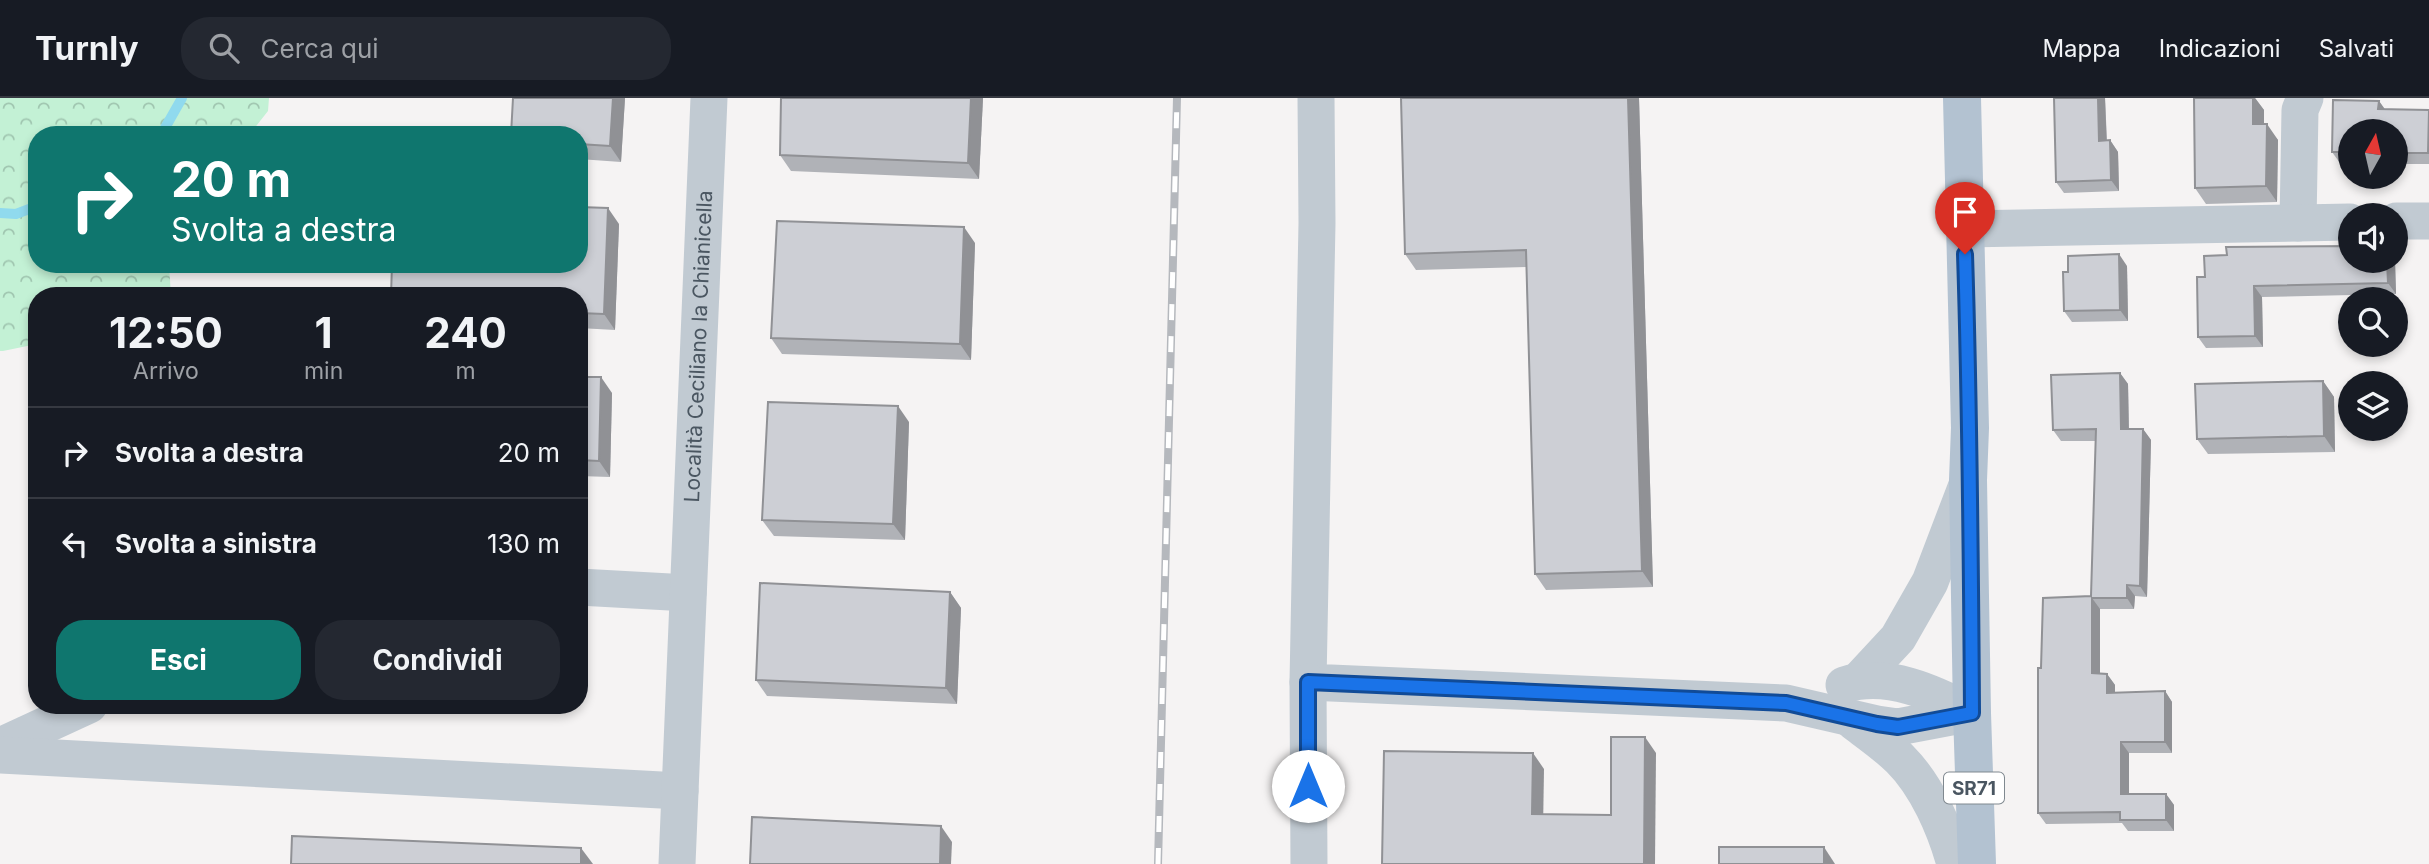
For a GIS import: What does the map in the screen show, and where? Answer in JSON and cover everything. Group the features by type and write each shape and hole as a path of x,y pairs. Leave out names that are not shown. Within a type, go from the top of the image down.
{"main road":[{"name":"SR71","path":"1962,98 1977,864"}],"street":[{"name":"Località Ceciliano la Chianicella","path":"677,864 709,98"},
{"path":"1309,864 1308,682 1317,223 1316,98"},
{"path":"2298,223 2300,110 2305,98"},
{"path":"2408,221 2429,220"},
{"path":"1965,229 2338,222"},
{"path":"1859,680 1898,638 1930,583 1968,480"},
{"path":"588,587 688,593"},
{"path":"1786,703 1859,680 1894,683 1920,689 1972,713"},
{"path":"1308,682 1786,703 1898,727 1972,713"},
{"path":"0,746 69,714"},
{"path":"1847,717 1884,744 1918,782 1942,830 1955,864"},
{"path":"0,755 680,791"}],"green space":[{"path":"0,98 269,98 268,111 256,126 28,126 28,273 170,273 170,287 28,287 28,346 0,351"}],"building":[{"path":"513,98 613,98 610,146 588,145 588,126 511,126"},
{"path":"781,98 971,98 968,163 780,155"},
{"path":"1401,98 1628,98 1642,571 1535,574 1526,250 1405,254"},
{"path":"2054,98 2098,98 2099,141 2110,140 2111,180 2056,182"},
{"path":"2194,98 2253,98 2253,124 2267,124 2266,186 2195,188"},
{"path":"2333,100 2379,101 2378,109 2429,110 2428,153 2408,153 2408,119 2338,119 2338,152 2332,152"},
{"path":"588,207 608,208 604,314 588,313 588,287 391,287 392,273 588,273"},
{"path":"777,221 964,227 960,344 771,338"},
{"path":"2338,246 2338,273 2388,273 2388,283 2254,286 2255,336 2198,337 2197,277 2205,277 2204,256 2227,255 2226,247"},
{"path":"2119,254 2120,310 2064,311 2063,272 2068,272 2068,256"},
{"path":"2120,373 2121,429 2143,429 2140,586 2127,585 2127,598 2092,598 2092,673 2107,674 2107,693 2165,691 2165,742 2121,742 2121,794 2166,794 2166,820 2120,820 2120,812 2038,813 2038,668 2041,668 2043,598 2091,596 2096,429 2053,430 2051,375"},
{"path":"588,377 601,377 599,461 588,460"},
{"path":"2323,381 2324,436 2197,439 2195,384"},
{"path":"768,402 898,406 893,524 762,520"},
{"path":"760,583 950,592 946,688 756,680"},
{"path":"1611,737 1645,737 1644,864 1382,864 1384,751 1533,753 1532,814 1611,815"},
{"path":"752,817 941,826 940,864 750,864"},
{"path":"292,836 581,848 581,864 291,864"},
{"path":"1719,847 1824,847 1824,864 1719,864"}],"waterway":[{"path":"166,126 182,98"},
{"path":"0,213 16,214 28,209"}],"railway":[{"path":"1158,864 1177,98"}],"route":[{"path":"1308,786 1308,682 1786,703 1898,727 1972,713 1968,480 1970,428 1965,254"}]}
